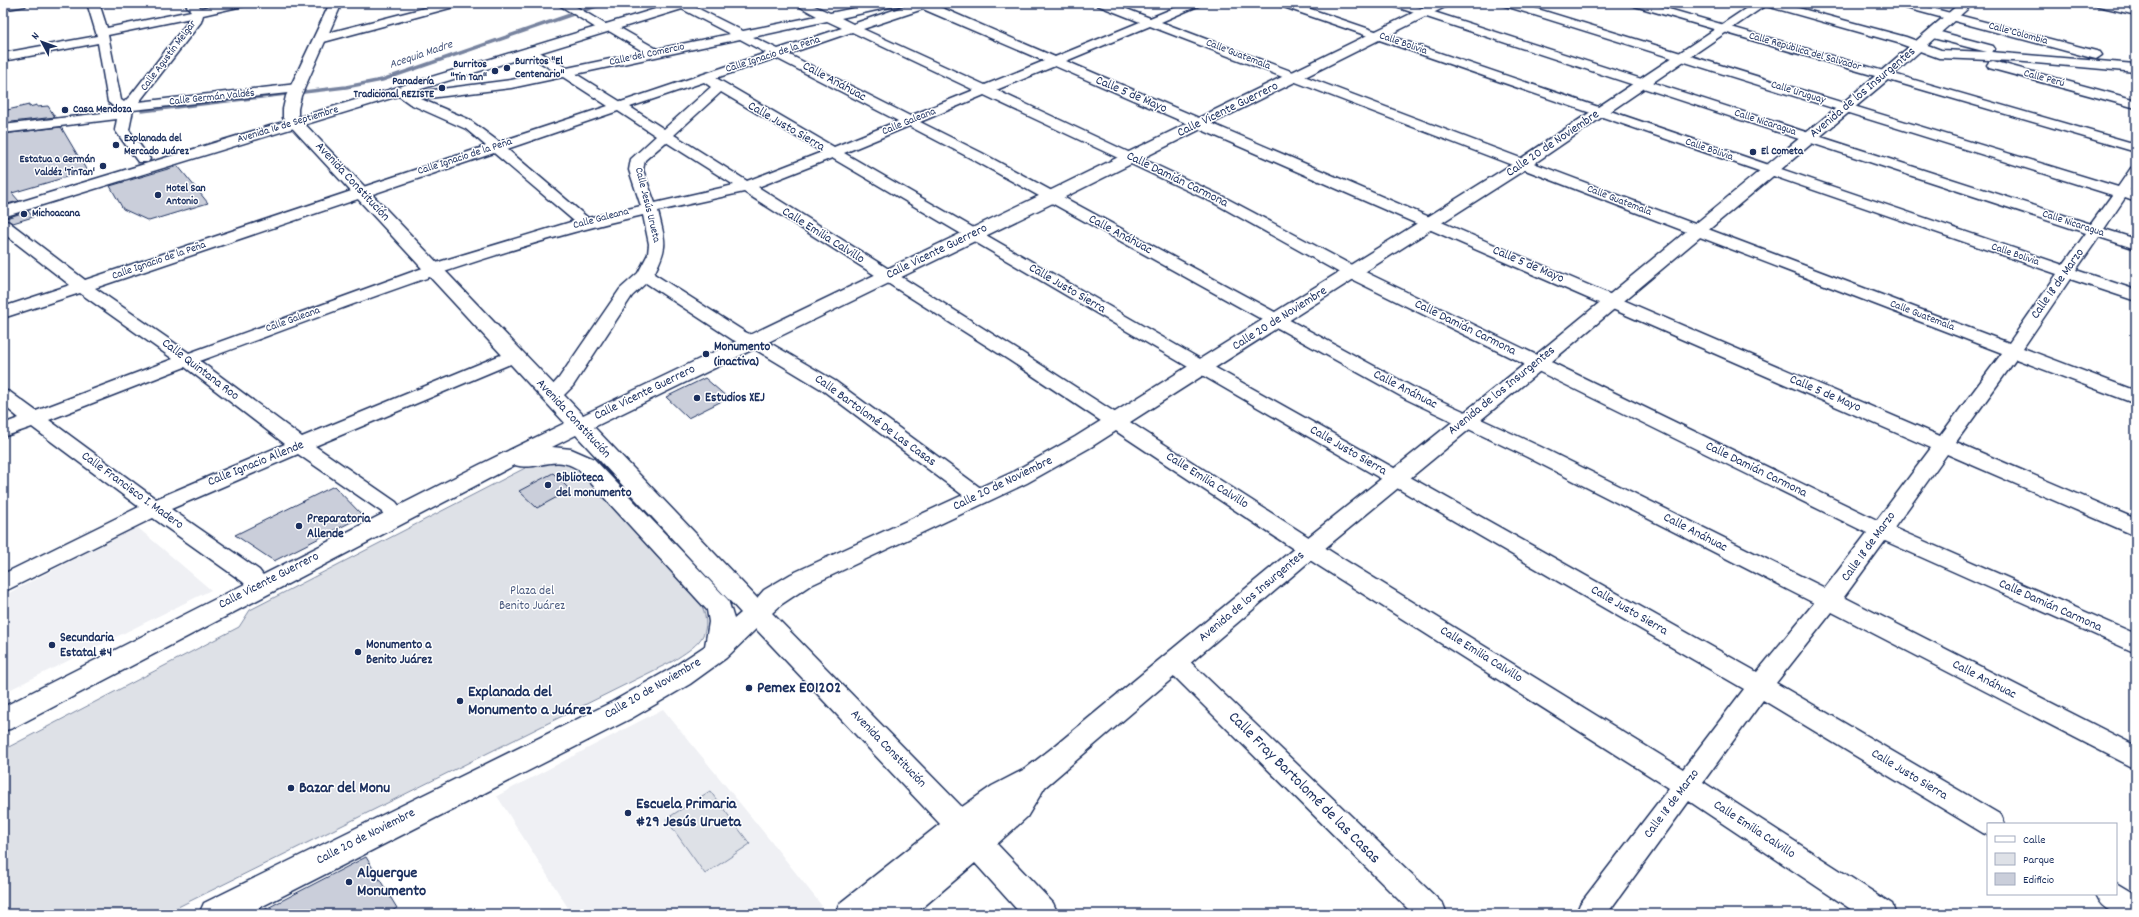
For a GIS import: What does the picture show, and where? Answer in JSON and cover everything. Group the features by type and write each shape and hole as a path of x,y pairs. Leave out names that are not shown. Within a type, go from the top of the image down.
{"main road":[{"path":"3,6 21,3"},
{"path":"293,121 290,110 296,92 336,3"},
{"name":"Calle Vicente Guerrero","path":"3,720 487,470 1051,197 1443,3"},
{"name":"Calle 20 de Noviembre","path":"215,914 622,710 681,676 717,650 755,612 773,597 800,580 979,497 1044,465 1202,368 1524,164 1763,3"},
{"name":"Avenida de los Insurgentes","path":"892,914 968,834 1002,795 1035,778 1310,548 1612,302 1885,75 1968,3"},
{"name":"Avenida 16 de Septiembre","path":"3,212 293,121 680,4"},
{"name":"Avenida 16 de Septiembre","path":"3,204 293,121 403,94 604,26"},
{"name":"Avenida Constitución","path":"293,121 755,612 968,834 1042,914"},
{"path":"487,470 542,454 565,454 578,458 586,464 719,607 722,622 717,650"},
{"name":"Avenida de los Insurgentes","path":"851,914 968,834"}],"street":[{"path":"93,3 102,36 116,102 126,110 122,130 143,159"},
{"path":"3,57 102,36 194,8 243,3"},
{"path":"320,39 458,3"},
{"path":"562,3 654,53"},
{"name":"Calle Damián Carmona","path":"799,3 1130,158 1266,224 1353,273 1881,531 2136,644"},
{"name":"Calle del Comercio","path":"403,94 511,84 895,3"},
{"name":"Calle Guatemala","path":"1101,3 2136,398"},
{"name":"Calle Galeana","path":"3,431 33,418 432,269 585,223 649,207 744,187 832,153 1196,3"},
{"name":"Calle Bolivia","path":"1282,3 2136,296"},
{"name":"Calle Nicaragua","path":"1394,3 2136,244"},
{"name":"Calle Uruguay","path":"1506,3 2129,194"},
{"name":"Calle República del Salvador","path":"1635,3 2136,148"},
{"path":"1767,3 1902,40 1929,52 1952,56 2014,58 2135,68"},
{"name":"Calle Colombia","path":"1899,3 2120,61 2135,68"},
{"path":"2098,3 2136,12"},
{"name":"Calle Anáhuac","path":"680,4 910,121 1278,320 1413,395 1534,452 1829,600 2136,758"},
{"name":"Calle Ignacio de la Peña","path":"3,313 618,106 711,82 778,53 924,4"},
{"name":"Calle 5 de Mayo","path":"924,4 1053,62 1431,223 1776,374 1943,443 2136,528"},
{"name":"Calle Agustín Melgar","path":"126,110 191,29 197,19 194,8"},
{"path":"1933,34 2014,58"},
{"name":"Calle Emilia Calvillo","path":"531,51 744,187 1015,356 1114,422 1310,548 1686,785 1882,914"},
{"name":"Calle Perú","path":"1952,56 2006,68 2136,104"},
{"name":"Calle Jesús Urueta","path":"552,396 566,382 626,293 645,275 656,254 657,244 649,207 636,164 644,152 663,135 711,82"},
{"name":"Calle Justo Sierra","path":"711,82 1202,368 1760,686 1990,823"},
{"name":"Calle Germán Valdés","path":"3,129 126,110 296,92"},
{"path":"403,94 418,103 459,119 471,126 585,223"},
{"name":"Calle 18 de Marzo","path":"1590,914 1760,686 1829,600 1881,531 1943,443 2013,350 2095,231 2129,194 2136,171"},
{"name":"Calle Quintana Roo","path":"3,225 83,287 187,360 301,446 389,507 396,516"},
{"name":"Calle Bartolomé De Las Casas","path":"645,275 739,336 839,392 979,497"},
{"name":"Calle Ignacio Allende","path":"3,584 154,508 223,477 301,446 514,356"},
{"name":"Calle Francisco I. Madero","path":"3,396 154,508 251,576 260,586"},
{"name":"Calle Fray Bartolomé de las Casas","path":"1174,662 1433,914"},
{"path":"2111,895 2136,910"}],"shaded area":[{"name":"Secundaria Estatal #4","path":"137,527 211,590 3,693 3,596"},
{"name":"Escuela Primaria #29 Jesús Urueta","path":"663,709 822,906 812,914 572,914 497,796"}],"green space":[{"name":"Plaza del Benito Juárez","path":"547,462 563,462 576,467 702,606 706,625 704,633 701,639 689,650 673,661 164,914 3,914 3,750 239,627 250,610 527,467"},
{"path":"710,791 750,844 705,874 666,819"}],"building":[{"path":"29,105 29,107 37,105 37,107 48,106 55,117 3,123 3,111"},
{"path":"61,127 87,171 12,193 19,201 3,205 3,134"},
{"name":"Hotel San Antonio","path":"178,166 208,203 149,221 123,209 110,186"},
{"name":"Michoacana","path":"28,211 33,217 13,223 3,219"},
{"name":"Estudios XEJ","path":"705,378 728,398 688,418 666,397"},
{"name":"Biblioteca del monumento","path":"553,473 570,490 537,508 519,491"},
{"name":"Preparatoria Allende","path":"334,486 363,516 274,561 235,535"},
{"name":"Alguergue Monumento","path":"366,857 397,908 387,914 256,914"}],"waterway":[{"name":"Acequia Madre","path":"142,111 346,87 382,80 605,3"}],"place":[{"name":"Burritos \"El Centenario\"","path":"507,68"},
{"name":"Burritos \"Tin Tan\"","path":"495,71"},
{"name":"Panadería Tradicional REZISTE","path":"442,88"},
{"name":"Casa Mendoza","path":"65,110"},
{"name":"Explanada del Mercado Juárez","path":"116,145"},
{"name":"El Cometa","path":"1753,152"},
{"name":"Estatua a Germán Valdéz 'TinTan'","path":"103,166"},
{"name":"Hotel San Antonio","path":"158,195"},
{"name":"Michoacana","path":"24,214"},
{"name":"Monumento (inactiva)","path":"706,354"},
{"name":"Estudios XEJ","path":"697,398"},
{"name":"Biblioteca del monumento","path":"548,485"},
{"name":"Preparatoria Allende","path":"299,526"},
{"name":"Secundaria Estatal #4","path":"52,645"},
{"name":"Monumento a Benito Juárez","path":"358,652"},
{"name":"Pemex E01202","path":"749,688"},
{"name":"Explanada del Monumento a Juárez","path":"460,701"},
{"name":"Bazar del Monu","path":"291,788"},
{"name":"Escuela Primaria #29 Jesús Urueta","path":"628,813"},
{"name":"Alguergue Monumento","path":"349,882"}]}
